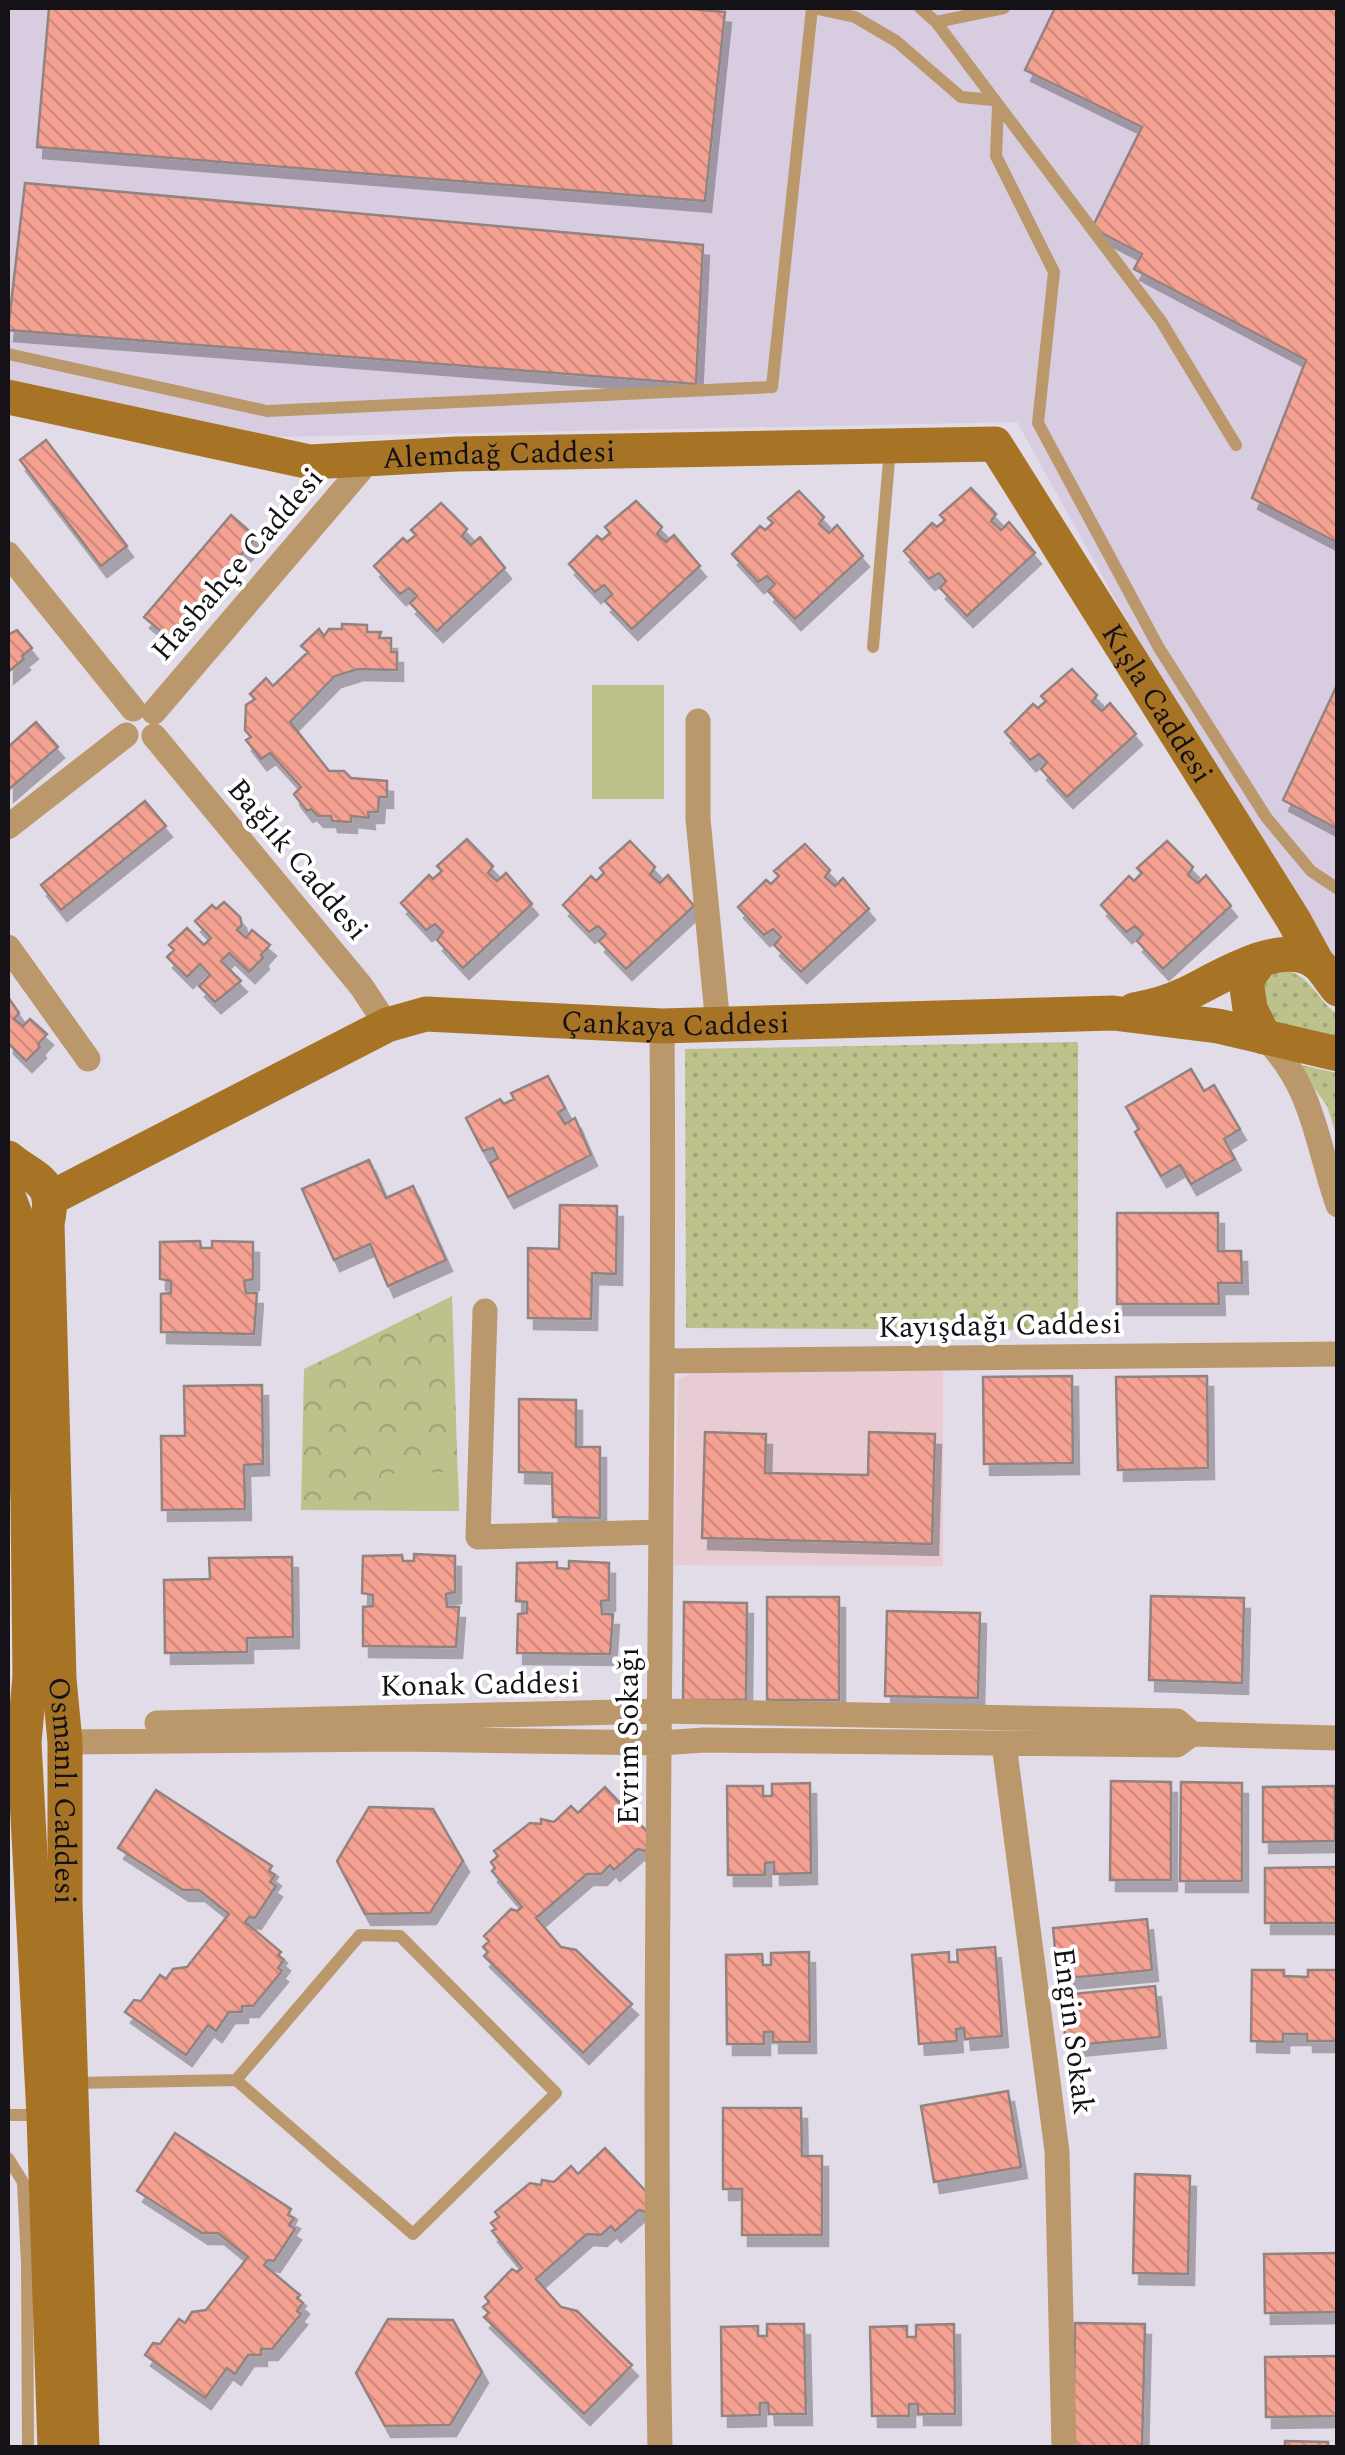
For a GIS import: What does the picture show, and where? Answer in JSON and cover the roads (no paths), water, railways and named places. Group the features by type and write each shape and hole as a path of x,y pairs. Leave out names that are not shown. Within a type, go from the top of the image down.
{"main road":[{"name":"Alemdağ Caddesi","path":"8,397 310,462 995,444"},
{"name":"Kışla Caddesi","path":"995,444 1327,976"},
{"path":"1113,1013 1162,1004 1222,973 1299,955 1327,976"},
{"path":"1259,962 1246,980 1250,1009 1264,1037"},
{"name":"Çankaya Caddesi","path":"25,1193 388,1025 426,1014 662,1026 1113,1013 1218,1026 1338,1054"},
{"name":"Osmanlı Caddesi","path":"25,1193 47,1222 59,1679 65,1734 65,1902 82,2448"},
{"name":"Osmanlı Caddesi","path":"25,1193 18,1222 18,1283 28,1501 30,1676 21,1742 44,2115 55,2448"},
{"path":"21,1742 40,1763 50,1762 65,1734"}],"street":[{"name":"Hasbahçe Caddesi","path":"147,719 370,459"},
{"name":"Bağlık Caddesi","path":"8,554 147,719 388,1025"},
{"path":"8,827 126,734 123,723 147,719"},
{"path":"698,721 696,805 718,1024"},
{"path":"8,947 88,1060"},
{"name":"Evrim Sokağı","path":"660,2448 656,2202 662,1026"},
{"path":"1264,1037 1293,1071 1312,1112 1338,1205"},
{"path":"485,1310 478,1537 661,1532"},
{"name":"Kayışdağı Caddesi","path":"662,1360 1338,1354"},
{"name":"Konak Caddesi","path":"65,1734 661,1711 1177,1721 1192,1734"},
{"name":"Konak Caddesi","path":"65,1734 661,1743 704,1740 1177,1745 1192,1734 1338,1738"},
{"name":"Engin Sokak","path":"1004,1744 1057,2151 1064,2448"}],"lane":[{"path":"8,354 267,412 772,387 812,8 855,18 896,40 960,97 995,103"},
{"path":"920,8 936,22 1161,321 1236,445"},
{"path":"936,22 1004,8"},
{"path":"995,103 996,156 1054,272 1038,423 1159,648 1266,817 1311,871 1338,889"},
{"path":"873,647 890,446"},
{"path":"70,2082 236,2080 413,2234 556,2093 400,1936 360,1935 236,2080"},
{"path":"8,2115 44,2115"},
{"path":"8,2158 23,2182 28,2448"}]}
